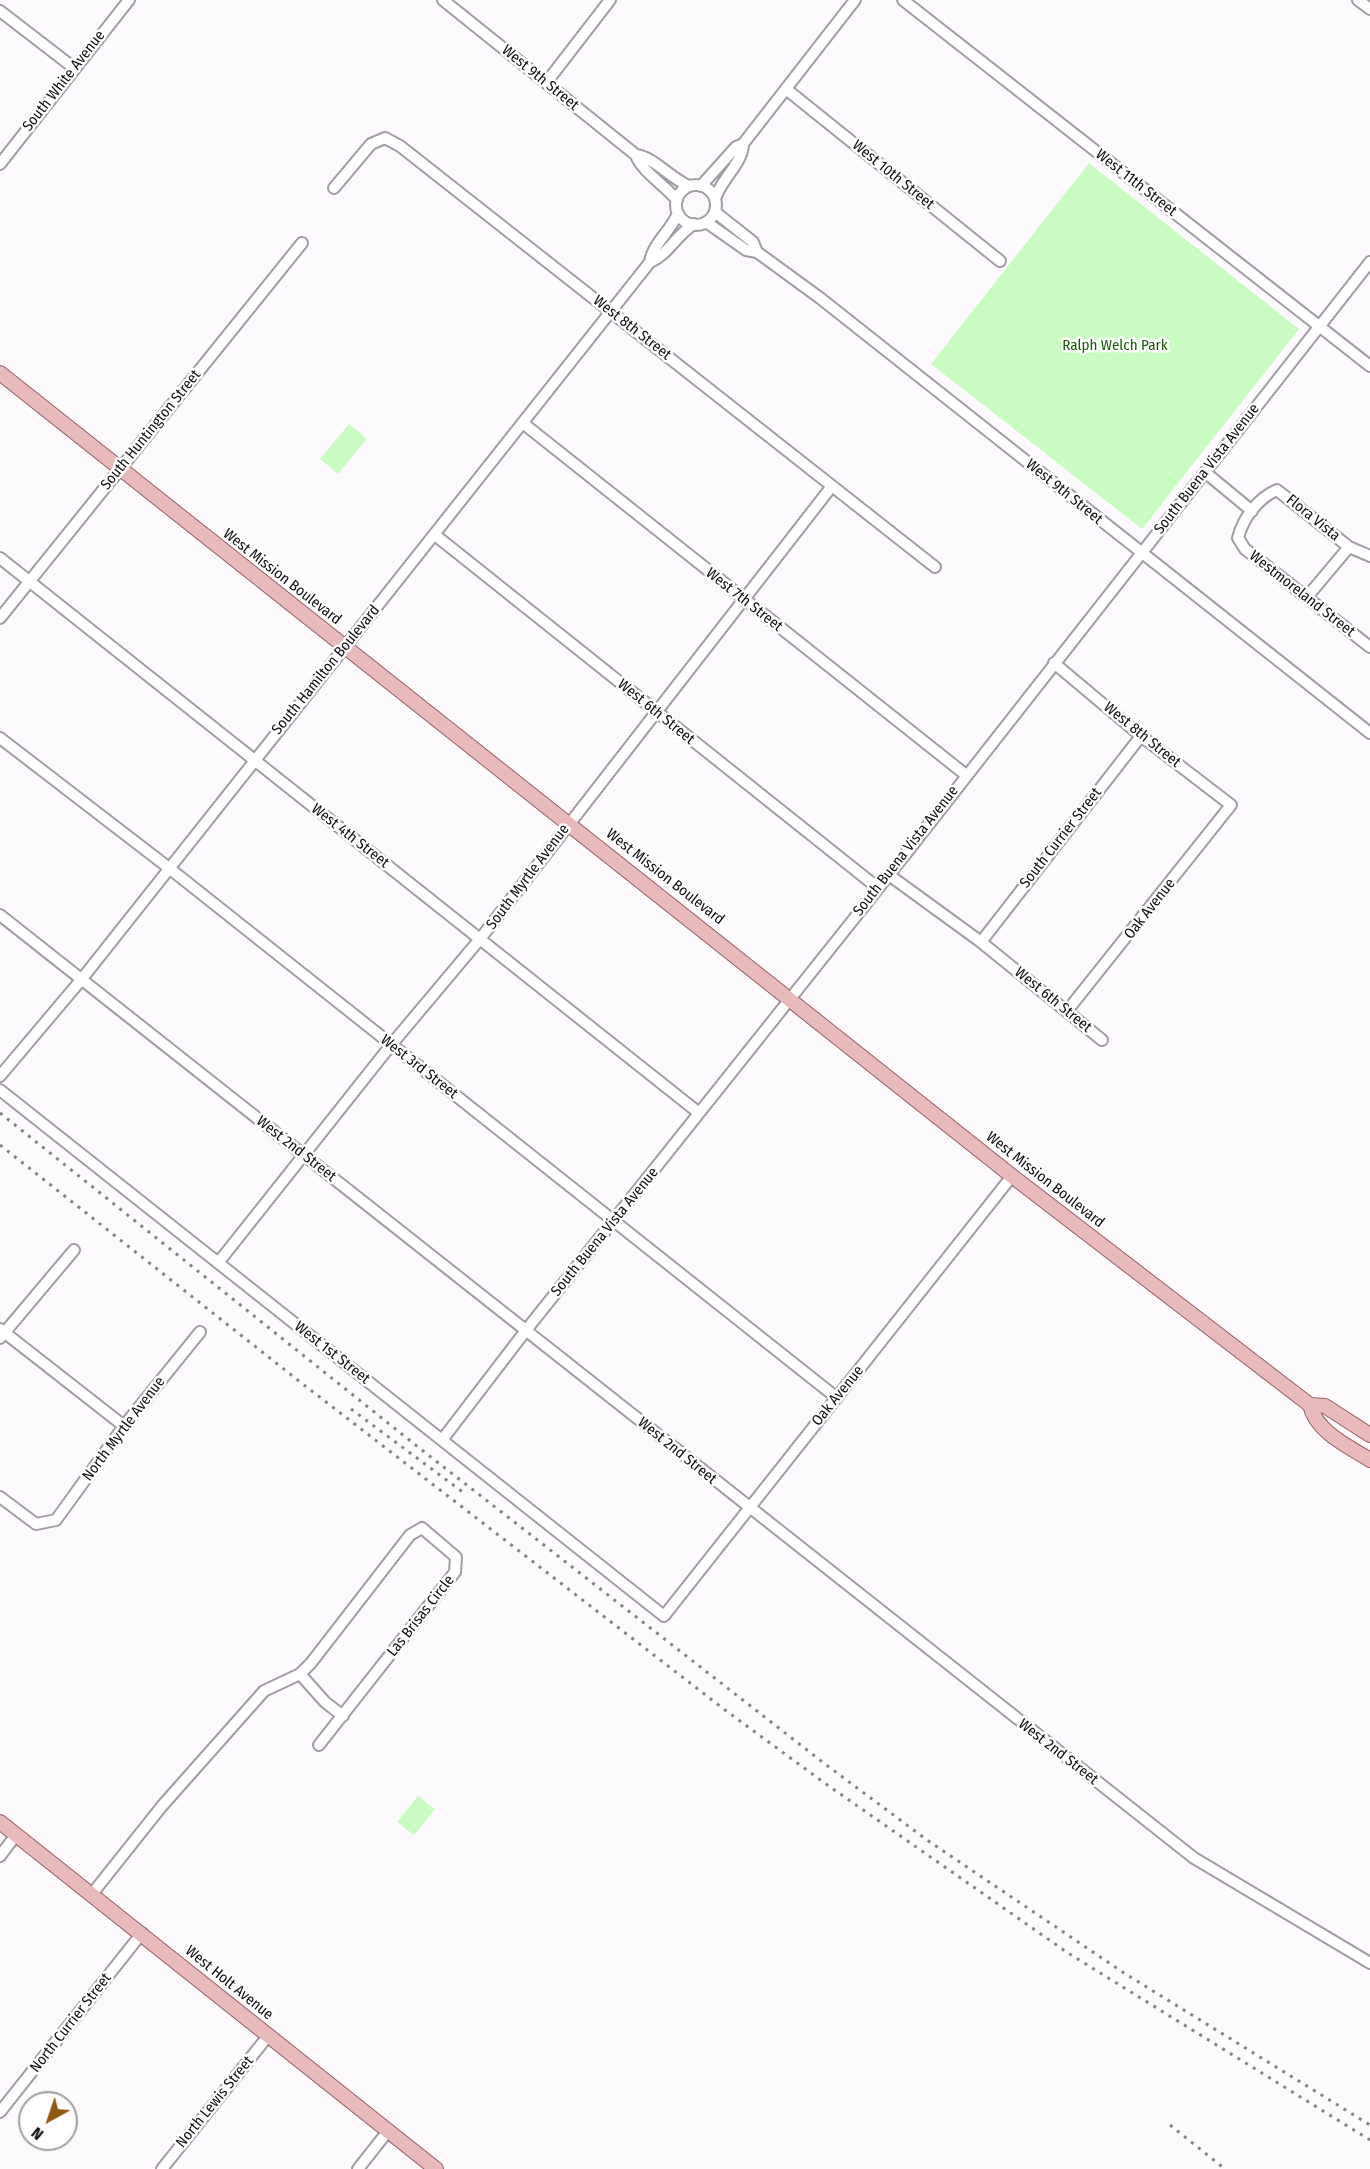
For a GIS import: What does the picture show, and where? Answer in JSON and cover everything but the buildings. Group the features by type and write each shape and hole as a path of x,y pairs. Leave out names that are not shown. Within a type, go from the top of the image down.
{"main road":[{"name":"West Mission Boulevard","path":"0,373 344,647 569,822 1012,1176 1310,1405 1325,1406 1370,1435"},
{"name":"West Mission Boulevard","path":"1310,1405 1313,1418 1333,1436 1370,1461"},
{"name":"West Holt Avenue","path":"0,1822 436,2169"}],"street":[{"name":"South White Avenue","path":"0,164 129,0"},
{"name":"West 9th Street","path":"443,0 636,155 644,156 689,186"},
{"path":"546,83 610,0"},
{"path":"701,186 736,147 743,144 855,0"},
{"name":"West 11th Street","path":"903,0 1370,366"},
{"path":"1358,0 1370,9"},
{"path":"0,11 74,68"},
{"name":"West 10th Street","path":"786,89 1000,261"},
{"name":"West 8th Street","path":"334,188 371,144 385,138 400,146 935,567"},
{"path":"715,199 701,186 689,186 677,200 678,213 682,219 693,224 706,222 715,212 715,199 720,183 743,154 743,144"},
{"name":"West 9th Street","path":"636,155 638,164 664,185 677,200"},
{"name":"West 9th Street","path":"715,212 753,242 757,252"},
{"name":"South Hamilton Boulevard","path":"0,1076 81,980 344,647 524,424 650,262 652,250 673,226 678,213"},
{"name":"West 9th Street","path":"706,222 746,250 757,252 820,298 1370,733"},
{"name":"South Hamilton Boulevard","path":"650,262 660,258 682,231 693,224"},
{"name":"South Huntington Street","path":"0,618 28,580 120,470 302,243"},
{"name":"South Buena Vista Avenue","path":"442,1440 527,1329 879,888 1370,262"},
{"name":"West 7th Street","path":"524,424 966,775"},
{"path":"1206,473 1252,511"},
{"name":"South Myrtle Avenue","path":"218,1263 391,1045 480,939 832,486"},
{"name":"Flora Vista","path":"1252,511 1266,495 1278,490 1349,547 1370,556"},
{"name":"Westmoreland Street","path":"1252,511 1241,526 1238,538 1245,549 1370,647"},
{"name":"West 6th Street","path":"435,535 879,888"},
{"path":"1307,597 1349,547"},
{"name":"West 4th Street","path":"0,558 699,1113"},
{"name":"West 8th Street","path":"1054,663 1141,736 1231,805"},
{"name":"South Currier Street","path":"981,942 1141,736"},
{"name":"West 3rd Street","path":"0,738 169,868 837,1398"},
{"name":"Oak Avenue","path":"1067,1011 1231,805"},
{"name":"West 6th Street","path":"889,875 981,942 1102,1040"},
{"name":"West 2nd Street","path":"0,915 1194,1858 1368,1959"},
{"name":"West 1st Street","path":"0,1090 664,1616"},
{"name":"Oak Avenue","path":"664,1616 1012,1176"},
{"path":"74,1250 2,1333 124,1426"},
{"name":"North Myrtle Avenue","path":"0,1497 36,1524 47,1524 56,1520 124,1426 200,1332"},
{"name":"Las Brisas Circle","path":"92,1894 162,1806 264,1691 300,1674 410,1535 422,1528 456,1557 455,1572 319,1745"},
{"path":"300,1674 325,1702 343,1716"},
{"path":"0,1856 16,1835"},
{"name":"North Currier Street","path":"0,2112 142,1933"},
{"name":"North Lewis Street","path":"162,2169 268,2036"},
{"path":"358,2169 388,2131"}],"green space":[{"name":"Ralph Welch Park","path":"1089,163 1299,329 1142,529 931,364"},
{"path":"349,424 367,439 338,474 320,459"},
{"path":"418,1796 435,1809 414,1835 397,1822"}],"railway":[{"path":"0,1113 418,1447 825,1764 927,1840 1124,1973 1370,2125"},
{"path":"0,1145 304,1385 725,1710 826,1784 1068,1953 1370,2140"},
{"path":"351,1409 464,1493"},
{"path":"1170,2125 1225,2169"}]}
